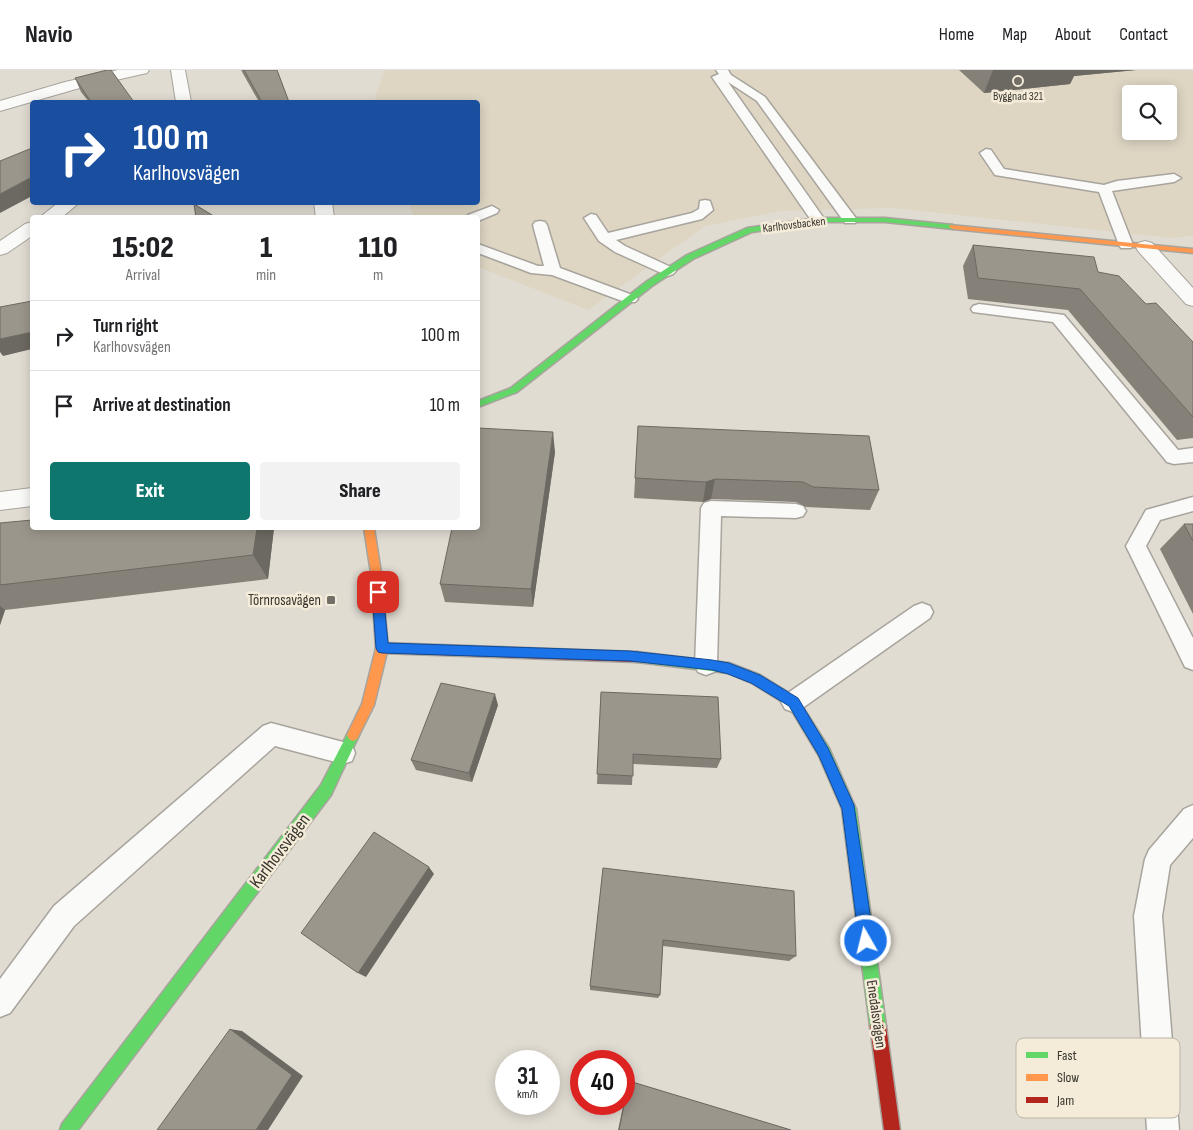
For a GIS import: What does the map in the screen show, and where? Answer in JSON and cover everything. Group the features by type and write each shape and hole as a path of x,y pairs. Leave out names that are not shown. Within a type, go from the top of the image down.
{"street":[{"path":"0,106 55,88 142,70"},
{"path":"178,70 184,100"},
{"path":"52,215 67,205"},
{"name":"Karlhovsbacken","path":"480,403 514,390 668,271 690,257 750,230 818,220 885,220 1193,251"},
{"path":"0,249 30,229"},
{"path":"1135,246 1193,300"},
{"path":"0,501 30,497"},
{"name":"Karlhovsvägen","path":"68,1130 326,790 368,705 382,648 376,573 369,530"},
{"name":"Enedalsvägen","path":"382,648 630,656 729,668 756,679 793,702 824,752 849,809 892,1130"}],"lane":[{"path":"717,70 716,73 818,220"},
{"path":"722,70 727,77 761,98 850,220"},
{"path":"726,70 775,98 794,123"},
{"path":"805,138 815,172"},
{"path":"986,153 1000,172 1105,189 1117,185 1174,178"},
{"path":"1105,189 1135,246"},
{"path":"604,238 698,216 706,210 705,204"},
{"path":"480,215 492,210"},
{"path":"591,218 604,238 620,248 668,271"},
{"path":"540,225 554,272"},
{"path":"480,249 536,270 554,272 630,299"},
{"path":"979,309 1058,318 1174,457 1193,455"},
{"path":"1193,504 1154,516 1136,546 1193,660"},
{"path":"706,665 711,508 796,511"},
{"path":"793,702 922,612"},
{"path":"0,1003 64,916 271,734 343,753"},
{"path":"1157,1038 1148,916 1158,859 1193,818"}],"shaded area":[{"path":"385,70 1193,70 1193,236 1171,238 892,208 781,211 705,226 588,310 480,268 480,215 413,215 410,205 480,205 480,100 376,100 375,97"}],"building":[{"path":"111,70 133,100 90,100 75,78"},
{"path":"244,70 277,70 288,100 261,100"},
{"path":"30,149 30,178 0,194 0,161"},
{"path":"194,205 212,215 196,215"},
{"path":"973,245 1094,257 1098,272 1119,276 1146,304 1156,303 1193,342 1193,417 1080,289 978,278"},
{"path":"30,301 30,332 0,339 0,307"},
{"path":"638,426 869,436 879,490 813,487 803,482 715,479 706,482 635,478"},
{"path":"480,428 553,432 531,589 440,584 452,530 480,530"},
{"path":"30,520 30,530 257,530 253,555 0,585 0,523"},
{"path":"1184,524 1193,524 1193,541"},
{"path":"441,683 495,694 469,773 411,760"},
{"path":"601,692 718,697 721,759 633,754 633,776 597,774"},
{"path":"374,832 429,867 358,973 301,933"},
{"path":"603,868 794,891 796,956 663,940 660,995 590,986"},
{"path":"230,1029 292,1075 256,1130 157,1130"},
{"path":"635,1083 791,1130 619,1130 622,1115 635,1115"}],"traffic: fast":[{"path":"480,403 514,390 649,284 690,257 750,230 818,220 885,220 953,227"},
{"path":"637,657 729,668 756,679 793,702 824,752 849,809 878,1026"},
{"path":"68,1130 326,790 353,735"}],"traffic: slow":[{"path":"953,227 1193,251"},
{"path":"353,735 368,705 382,648 376,573 369,530"}],"traffic: jam":[{"path":"382,648 637,657"},
{"path":"878,1026 892,1130"}],"place":[{"name":"Byggnad 321","path":"1018,81"},
{"name":"Törnrosavägen","path":"331,600"}],"route":[{"path":"378,592 382,648 630,656 712,665 729,668 756,679 793,702 824,752 849,809 866,941"}]}
